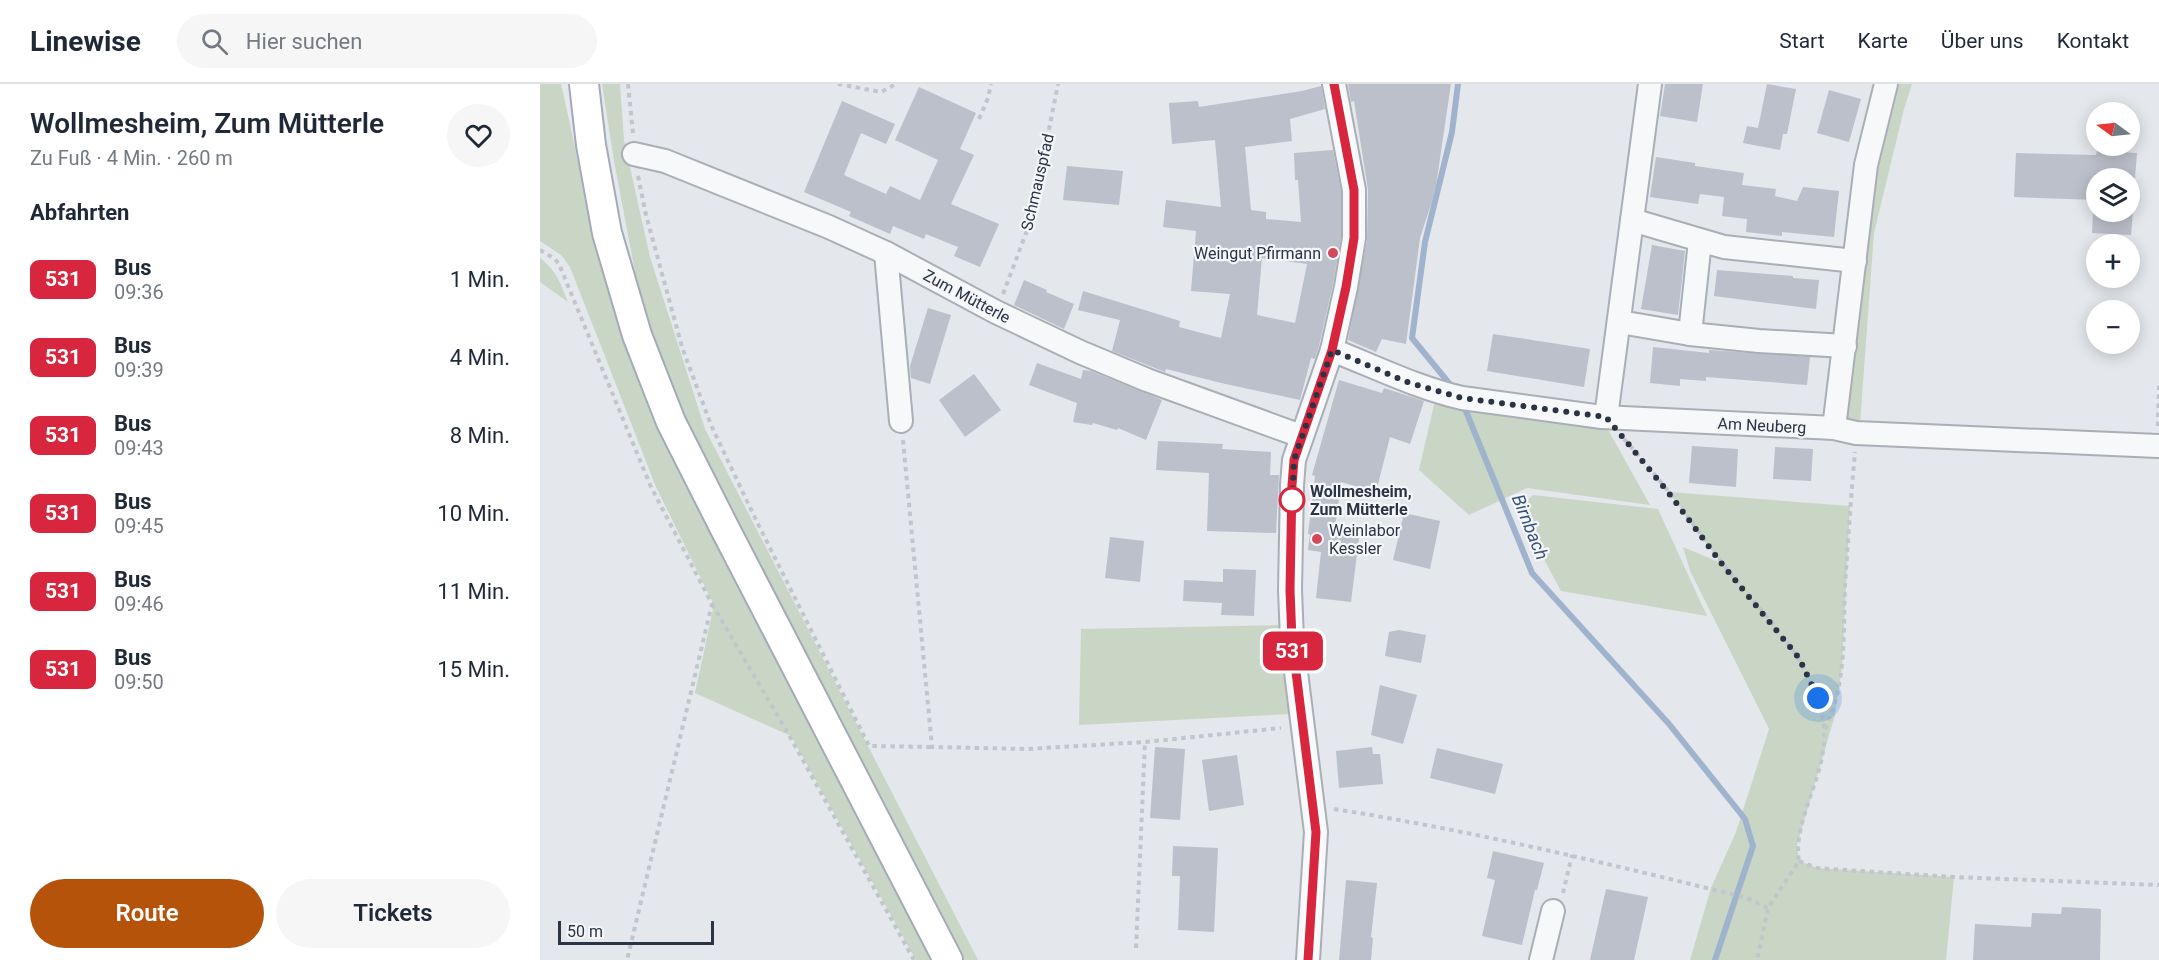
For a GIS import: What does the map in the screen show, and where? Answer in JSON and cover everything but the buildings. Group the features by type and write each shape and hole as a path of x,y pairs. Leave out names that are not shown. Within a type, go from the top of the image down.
{"main road":[{"path":"584,84 591,145 607,233 637,334 671,422 948,960"}],"street":[{"path":"1308,960 1316,832 1292,640 1290,590 1292,485 1294,460 1332,350 1351,262 1355,214 1354,190 1334,84"},
{"path":"1606,417 1650,84"},
{"path":"1834,428 1866,165 1886,84"},
{"name":"Zum Mütterle","path":"634,154 665,161 829,227 886,253 996,312 1080,352 1147,380 1301,436"},
{"path":"1632,220 1724,247 1855,261"},
{"path":"1690,334 1700,241"},
{"path":"886,253 901,421"},
{"path":"1620,322 1690,334 1845,346"},
{"name":"Am Neuberg","path":"1332,350 1420,387 1462,398 1606,417 1834,428 1856,433 2158,446"},
{"path":"1541,960 1553,911"}],"path":[{"path":"628,84 634,154 646,215 682,347 711,425 869,746 1027,749 1146,742 1303,726"},
{"path":"838,84 881,92 896,84"},
{"path":"979,119 991,84"},
{"name":"Schmauspfad","path":"996,312 1031,220 1058,84"},
{"path":"540,250 559,264 651,487 712,604 790,737 914,960"},
{"path":"2158,446 2159,384"},
{"path":"1606,417 1799,658 1818,698 1824,730 1820,770 1797,845 1799,861 1768,908 1757,960"},
{"path":"901,421 932,747"},
{"path":"1824,730 1834,711 1842,668 1856,433"},
{"path":"627,960 712,604"},
{"path":"1136,948 1146,742"},
{"path":"1313,805 1415,821 1572,855 1747,898 1768,908"},
{"path":"1553,911 1561,901 1572,855"},
{"path":"1799,861 1817,868 1841,870 2159,885"}],"green space":[{"path":"540,84 561,84 595,235 621,325 935,960 916,960 791,736 695,693 714,605 656,487 570,267 561,255 540,241"},
{"path":"602,84 620,84 624,140 650,257 705,429 978,960 961,960 685,422 658,357 640,298"},
{"path":"1886,84 1912,84 1874,233 1860,424 1856,433 1837,410"},
{"path":"540,258 554,272 568,302 540,282"},
{"path":"1436,396 1601,417 1650,505 1527,488 1469,515 1419,470"},
{"path":"1669,492 1850,506 1842,668 1835,715 1797,845 1799,861 1817,868 1954,877 1946,960 1690,960 1711,888 1736,832 1769,729 1690,571 1683,547 1721,563"},
{"path":"1533,495 1658,509 1707,616 1561,591 1517,509"},
{"path":"1279,625 1291,714 1079,725 1081,629"}],"waterway":[{"name":"Birnbach","path":"1453,388 1412,338 1425,242 1452,132 1458,84"},
{"name":"Birnbach","path":"1463,404 1532,573 1669,724 1745,819 1753,846 1715,960"}],"bus line":[{"name":"531","path":"1308,960 1316,832 1292,640 1290,590 1292,485 1294,460 1301,436 1332,350 1354,238 1354,190 1348,148 1334,84"}],"place":[{"name":"Weingut Pfirmann","path":"1333,253"},
{"name":"Wollmesheim, Zum Mütterle","path":"1292,500"},
{"name":"Weinlabor Kessler","path":"1317,539"}],"route":[{"path":"1292,500 1292,505 1294,460 1332,350 1420,387 1462,398 1606,417 1799,658 1818,698"}]}
